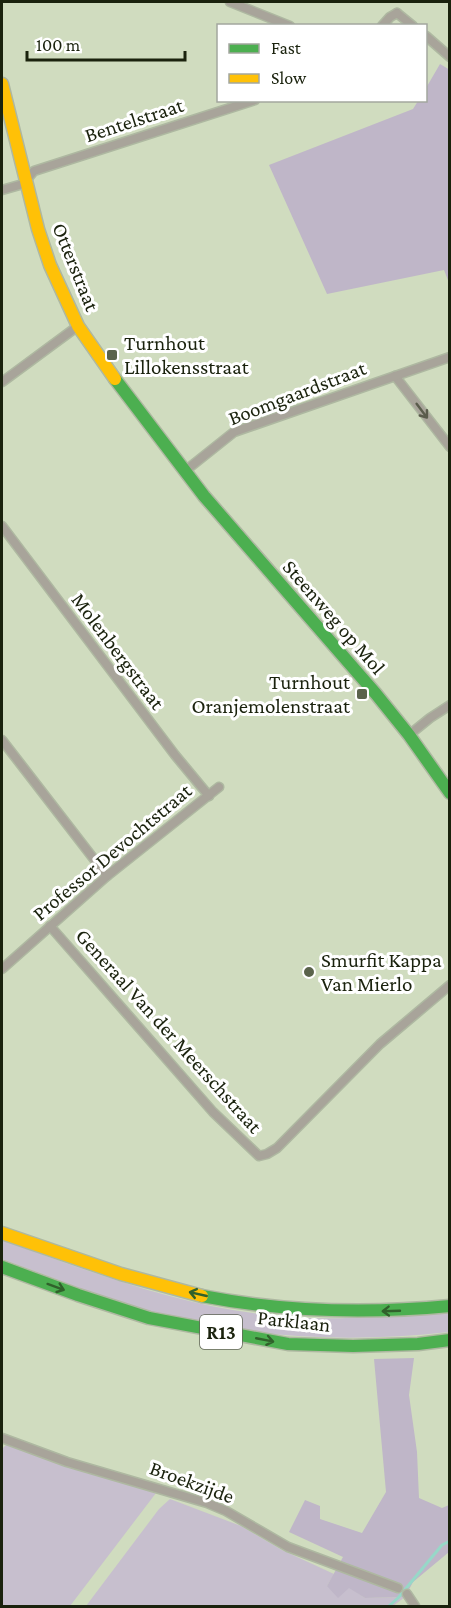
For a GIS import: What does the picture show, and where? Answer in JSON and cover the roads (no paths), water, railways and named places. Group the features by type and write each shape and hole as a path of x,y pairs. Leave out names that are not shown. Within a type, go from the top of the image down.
{"main road":[{"name":"Otterstraat","path":"2,84 38,229 50,265 78,326 131,402 185,471"},
{"name":"Steenweg op Mol","path":"185,471 275,579 376,694 450,792"},
{"name":"Parklaan","path":"2,1233 161,1286 230,1302 295,1310 353,1312 450,1306"},
{"name":"Parklaan","path":"2,1267 149,1318 288,1344 353,1346 418,1344 450,1340"}],"street":[{"path":"230,2 285,24"},
{"path":"384,24 397,13 399,2"},
{"path":"397,13 411,24"},
{"path":"427,37 450,57"},
{"name":"Bentelstraat","path":"2,190 23,184 34,171 249,102"},
{"path":"2,382 78,326"},
{"name":"Boomgaardstraat","path":"185,471 234,432 450,357"},
{"name":"Boomgaardstraat","path":"395,376 450,447"},
{"name":"Molenbergstraat","path":"2,526 168,746 209,796"},
{"path":"409,735 450,705"},
{"path":"2,740 107,876"},
{"name":"Professor Devochtstraat","path":"2,969 107,876 219,787"},
{"name":"Generaal Van der Meerschstraat","path":"50,926 213,1112 259,1156 278,1148 372,1051 450,985"},
{"name":"Broekzijde","path":"2,1438 67,1462 207,1503 226,1511 288,1547 398,1588"},
{"path":"407,1594 415,1606"}],"waterway":[{"path":"389,1606 442,1545 450,1541"}],"place":[{"name":"Turnhout Lillokensstraat","path":"112,355"},
{"name":"Turnhout Oranjemolenstraat","path":"362,694"},
{"name":"Smurfit Kappa Van Mierlo","path":"309,972"}]}
